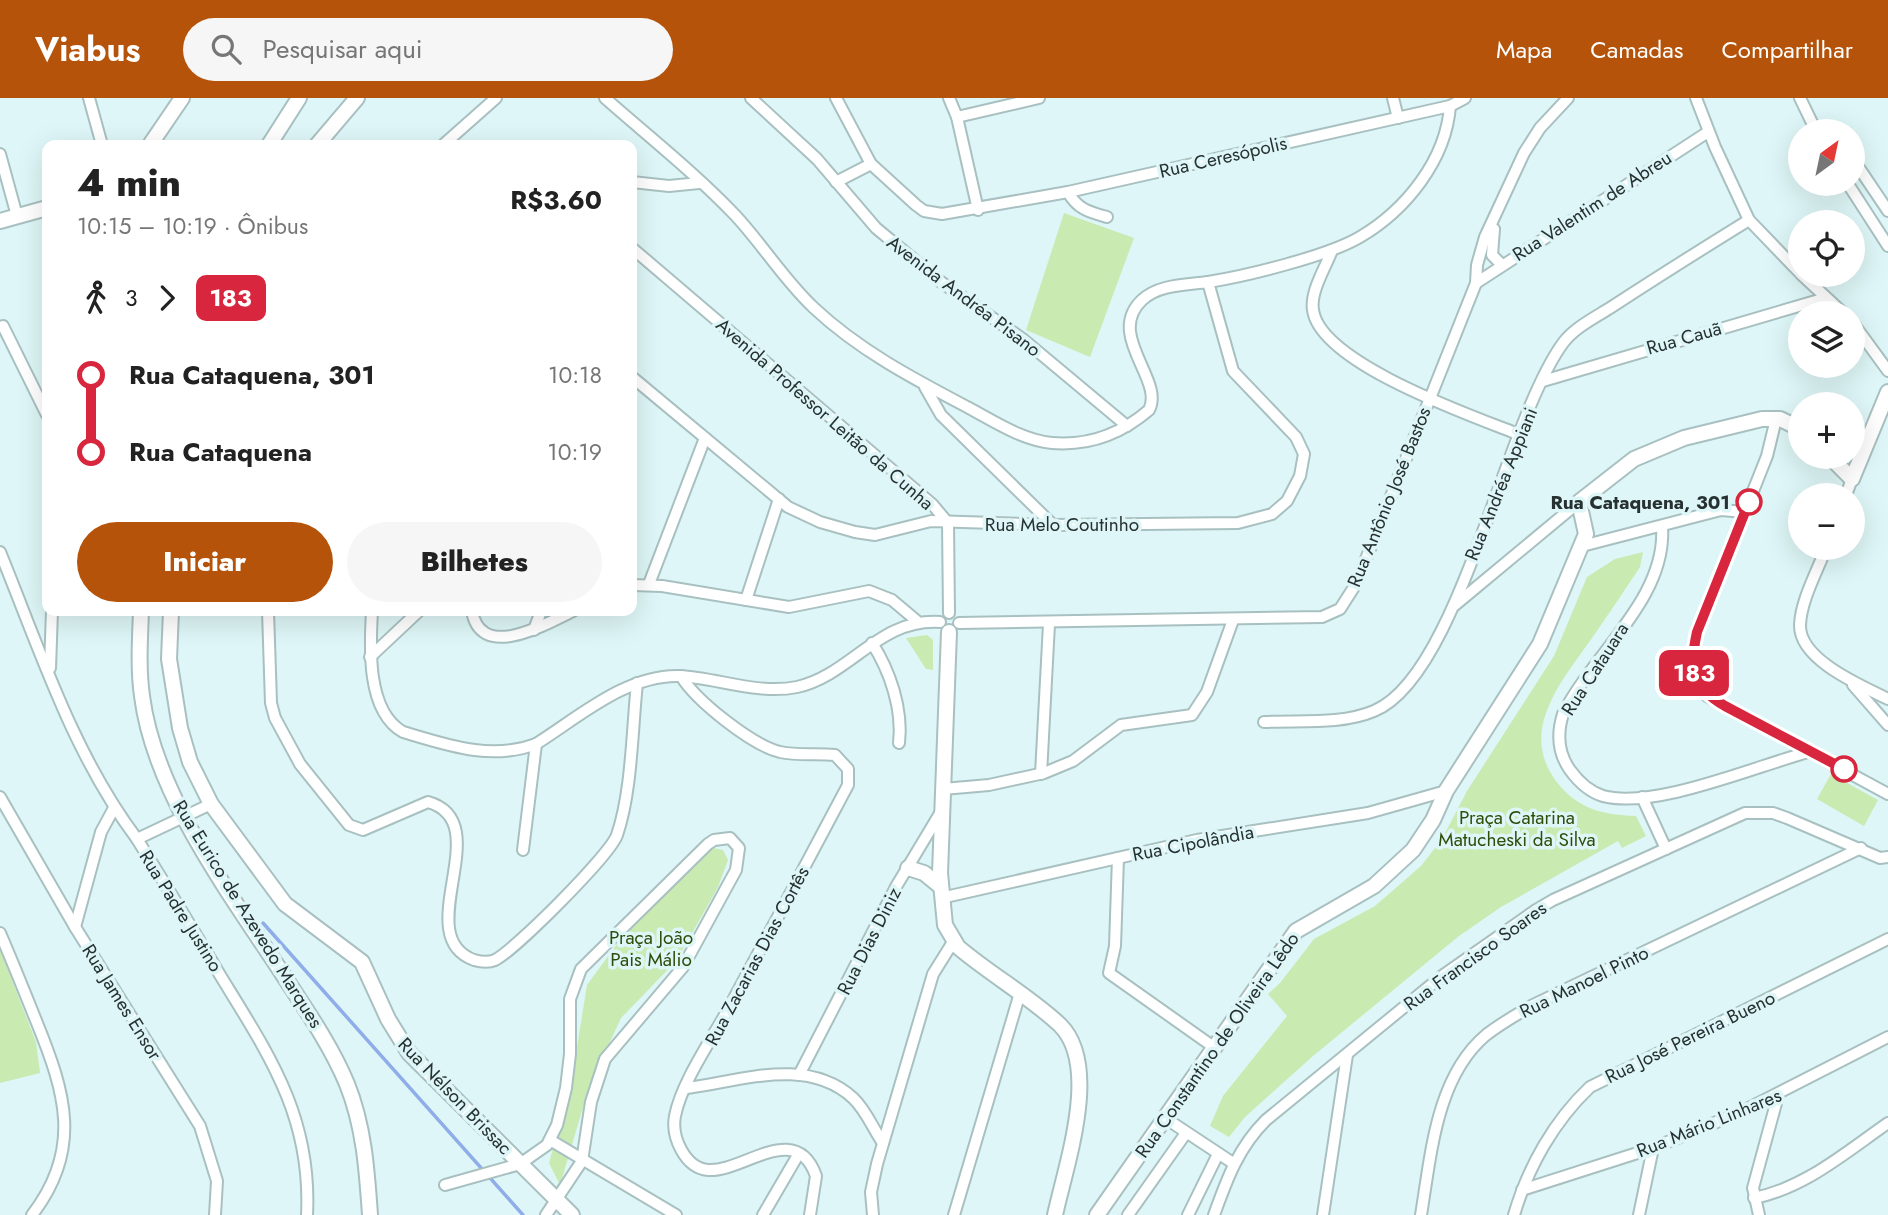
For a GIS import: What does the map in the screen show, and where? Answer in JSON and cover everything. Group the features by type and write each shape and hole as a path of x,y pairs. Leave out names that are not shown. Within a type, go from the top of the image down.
{"street":[{"path":"89,98 101,140"},
{"path":"153,140 182,98"},
{"path":"272,140 299,98"},
{"path":"321,140 357,98"},
{"path":"449,140 496,98"},
{"path":"605,98 752,233 812,307 879,359 924,386 1036,440 1051,443 1089,442 1127,426 1149,410 1152,403 1132,342 1132,322 1138,306 1158,291 1208,282 1332,250 1370,230 1427,173 1446,136 1450,106"},
{"name":"Avenida Andréa Pisano","path":"751,98 788,130 876,228 941,282 1024,340 1127,426"},
{"path":"836,98 871,164 836,182"},
{"path":"949,98 957,117 978,210"},
{"path":"957,117 1039,98"},
{"path":"1393,98 1398,118"},
{"name":"Rua Ceresópolis","path":"871,164 924,211 942,215 1068,192 1450,106 1465,98"},
{"name":"Rua Antônio José Bastos","path":"949,626 1322,617 1331,614 1346,602 1356,584 1476,283 1476,265 1485,237 1495,222 1531,140 1568,98"},
{"path":"1696,98 1708,132 1749,220 1788,260"},
{"path":"1800,98 1810,119"},
{"name":"Rua Valentim de Abreu","path":"1476,283 1708,132"},
{"path":"0,154 17,216"},
{"path":"1866,178 1888,211"},
{"path":"637,183 669,186 699,183"},
{"path":"1068,192 1074,203 1084,210 1107,217"},
{"path":"1856,196 1888,246"},
{"path":"0,221 42,209"},
{"name":"Rua Andréa Appiani","path":"1264,722 1342,719 1385,706 1414,678 1453,606 1518,434 1555,354 1572,334 1749,220"},
{"name":"Rua Antônio José Bastos","path":"1495,222 1492,255 1502,264"},
{"path":"1332,250 1313,300 1314,316 1321,331 1370,369 1518,434"},
{"name":"Avenida Professor Leitão da Cunha","path":"637,252 917,489 948,523 949,614 943,616 949,626"},
{"name":"Rua Melo Coutinho","path":"637,381 788,507 820,522 874,536 921,522 1053,525 1238,523 1272,514 1287,501 1300,475 1304,454 1302,447 1233,372 1208,282"},
{"path":"1815,287 1829,301"},
{"name":"Rua Cauã","path":"1543,381 1826,298"},
{"path":"3,326 42,405"},
{"path":"1865,339 1888,371"},
{"path":"924,386 941,415 1053,525"},
{"path":"1850,483 1888,392"},
{"path":"1453,606 1623,466 1666,444 1762,419 1776,419 1788,424"},
{"path":"1776,419 1767,456 1697,632 1693,652 1694,673 1698,685 1707,696 1888,794"},
{"path":"649,584 705,438"},
{"path":"1842,469 1852,479"},
{"path":"746,600 779,499"},
{"name":"Rua Constantino de Oliveira Lêdo","path":"1097,1215 1296,931 1315,917 1356,898 1391,872 1413,850 1433,820 1446,791 1532,659 1582,547 1587,528 1579,502"},
{"path":"1582,547 1727,509 1745,512"},
{"name":"Rua Catauara","path":"1662,527 1663,545 1656,575 1569,702 1560,726 1562,755 1578,780 1603,796 1642,797 1711,782 1812,751"},
{"path":"0,552 50,675"},
{"path":"1821,560 1804,606 1800,625 1802,639 1813,655 1847,679 1888,699"},
{"path":"637,585 649,584 800,607 869,591 892,600 917,621 949,626 942,810 941,892 945,925 953,942 982,968 1020,993 1067,1033 1080,1063 1081,1090 1055,1215"},
{"path":"29,623 47,616"},
{"name":"Rua Padre Justino","path":"52,616 50,675 69,723 114,808 137,839 264,1046 290,1102 309,1177 307,1215"},
{"name":"Rua Eurico de Azevedo Marques","path":"141,616 142,697 165,775 185,816 238,906 325,1039 348,1086 365,1149 370,1215"},
{"name":"Rua Nélson Brissac","path":"171,616 169,659 180,728 190,762 211,804 285,904 362,962 388,1019 409,1053 572,1215"},
{"path":"268,616 271,703 275,718 300,764 349,825 363,830 428,802 452,816 456,823 448,935 460,952 477,961 486,962 498,958 547,913 613,844 623,814 637,683"},
{"path":"372,616 370,657 374,684 387,716 403,732 446,745 490,753 514,751 536,744 637,683 659,677 681,676 734,684 796,687 822,677 872,643 917,621"},
{"path":"370,657 414,616"},
{"path":"472,616 475,625 494,636 514,636 563,616"},
{"path":"534,630 539,616"},
{"path":"943,789 989,785 1041,774 1073,761 1121,724 1192,715 1207,692 1233,620"},
{"path":"1041,774 1049,624"},
{"path":"872,643 882,659 894,693 899,743"},
{"name":"Rua Zacarias Dias Cortês","path":"681,676 692,691 760,744 787,754 835,755 847,765 848,785 687,1088 677,1109 674,1126 680,1147 695,1166 718,1170 778,1149 798,1155"},
{"path":"1847,679 1888,724"},
{"path":"523,850 536,744"},
{"name":"Rua Cipolândia","path":"941,892 1239,832 1368,813 1446,791"},
{"name":"Rua James Ensor","path":"0,797 75,927 200,1126 217,1181 215,1215"},
{"path":"1642,797 1666,849"},
{"path":"137,839 211,804"},
{"path":"75,927 101,832 114,808"},
{"name":"Rua Dias Diniz","path":"799,1074 908,868 942,810"},
{"name":"Rua Francisco Soares","path":"1214,1215 1233,1163 1244,1144 1266,1120 1442,976 1536,910 1745,813 1760,812 1787,818 1880,858 1888,857"},
{"path":"444,1185 520,1164 550,1140 558,1125 566,1088 570,1054 570,999 581,969 708,844 714,839 730,838 739,848 736,870 683,967 605,1059 591,1102 582,1161 547,1215"},
{"name":"Rua Manoel Pinto","path":"1421,1215 1439,1116 1457,1073 1485,1036 1531,1006 1861,848"},
{"path":"1118,858 1115,946 1110,973 1215,1048"},
{"path":"908,868 924,873 941,892"},
{"path":"0,933 61,1084 65,1113 61,1156 56,1172 32,1215"},
{"name":"Rua José Pereira Bueno","path":"1514,1215 1522,1190 1562,1117 1590,1087 1888,939"},
{"path":"873,1215 873,1180 883,1143 933,974 953,942"},
{"path":"954,1215 1020,993"},
{"name":"Rua Mário Linhares","path":"1522,1190 1653,1149 1778,1096 1888,1037"},
{"path":"1323,1215 1347,1055"},
{"path":"687,1088 782,1073 799,1074 825,1083 853,1098 883,1143"},
{"path":"1759,1215 1753,1188 1778,1096"},
{"path":"1165,1118 1233,1163"},
{"path":"1754,1198 1773,1194 1805,1180 1888,1123"},
{"path":"1128,1215 1186,1133"},
{"path":"550,1140 676,1215"},
{"path":"1639,1215 1653,1149"},
{"path":"1188,1215 1218,1154"},
{"path":"763,1215 798,1155 810,1165 816,1176 810,1215"}],"green space":[{"path":"1064,213 1134,238 1090,357 1026,330"},
{"name":"Praça Catarina Matucheski da Silva","path":"1643,552 1640,567 1557,689 1548,706 1541,743 1545,762 1564,791 1592,809 1636,816 1646,836 1622,848 1618,841 1501,907 1459,936 1313,1056 1245,1117 1229,1137 1210,1126 1223,1096 1287,1016 1268,994 1280,983 1314,939 1375,906 1421,866 1442,839 1467,791 1554,656 1587,577 1615,559"},
{"path":"927,635 933,640 933,670 926,669 906,638"},
{"path":"1831,774 1878,800 1864,826 1817,799"},
{"name":"Praça João Pais Málio","path":"708,847 723,850 728,860 718,887 677,960 621,1018 589,1087 560,1185 549,1163 572,1078 587,985 617,944"},
{"path":"0,949 36,1042 40,1073 0,1083"}],"waterway":[{"path":"263,923 523,1215"}],"bus line":[{"name":"183","path":"1749,502 1697,632 1693,652 1694,673 1698,685 1707,696 1844,769"}],"place":[{"name":"Rua Cataquena, 301","path":"1749,502"}]}
